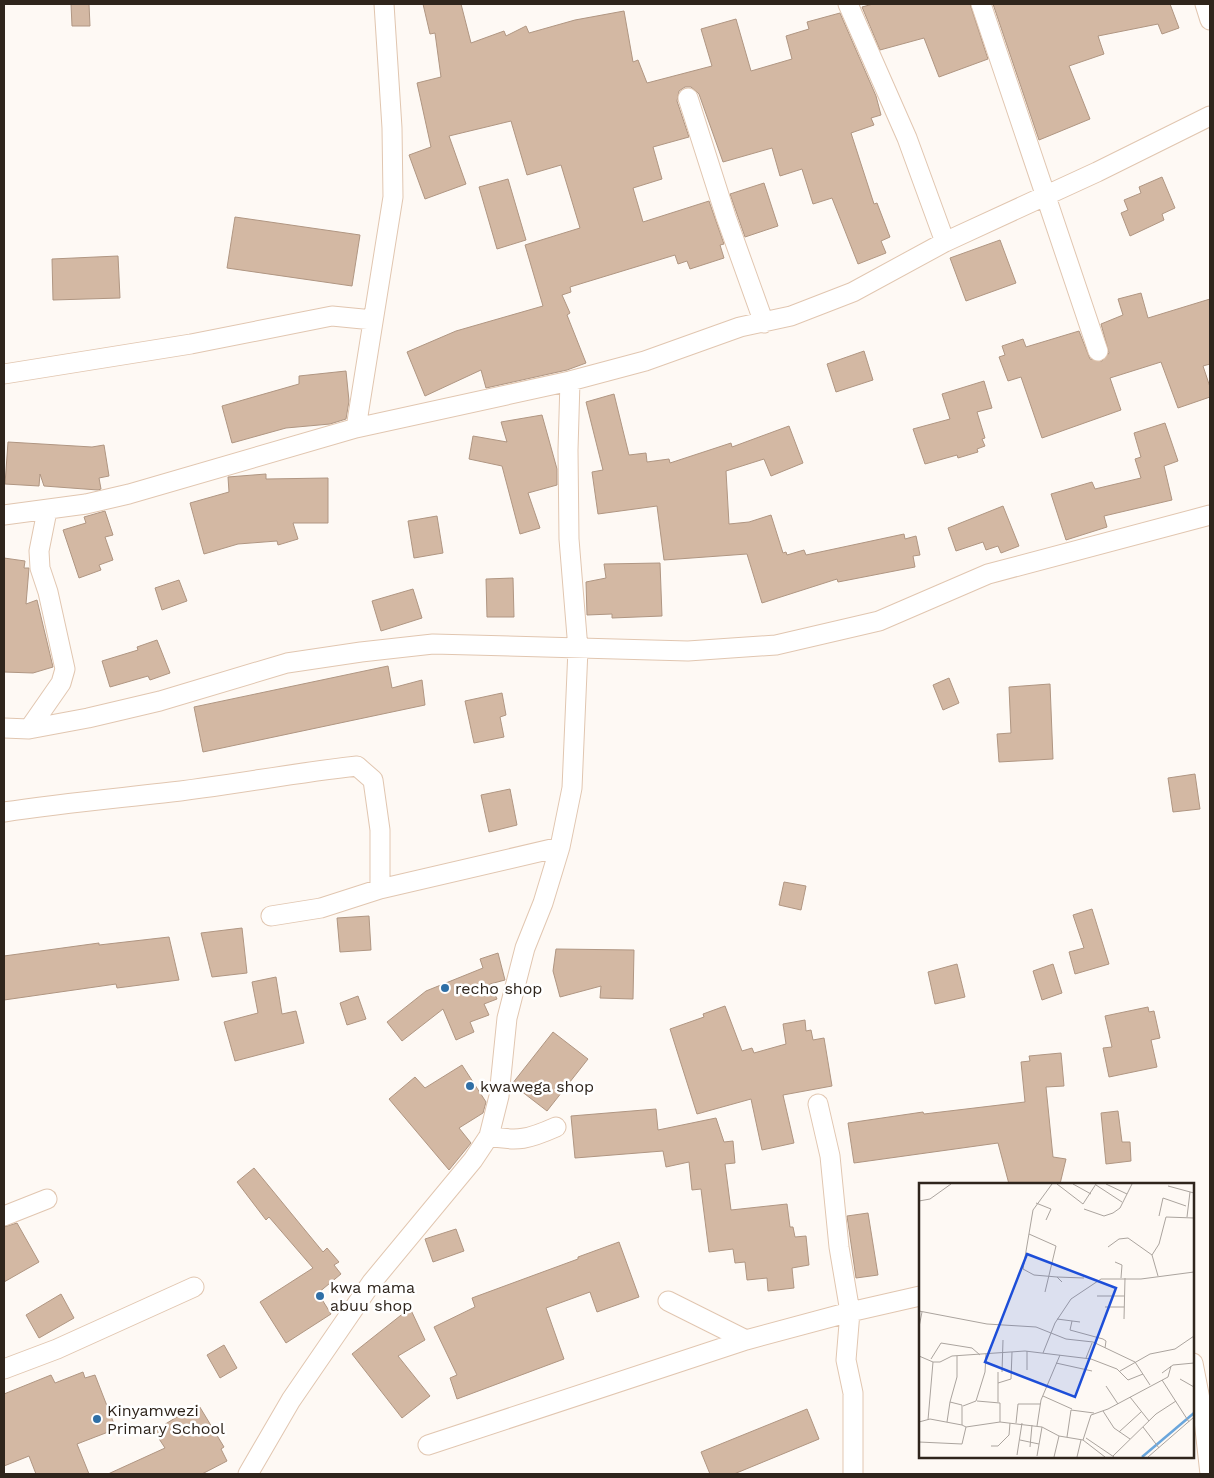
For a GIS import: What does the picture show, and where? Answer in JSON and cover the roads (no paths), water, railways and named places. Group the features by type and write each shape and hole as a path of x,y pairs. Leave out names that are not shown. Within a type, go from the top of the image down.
{"street":[{"path":"356,428 393,197 392,128 384,4"},
{"path":"848,4 908,138 945,242"},
{"path":"980,4 1098,351"},
{"path":"1205,4 1210,20"},
{"path":"688,98 726,217 764,323"},
{"path":"4,515 86,504 138,491 356,428 646,361 740,327 791,316 838,298 905,266 945,242 1097,172 1210,116"},
{"path":"4,374 191,344 332,316 373,320"},
{"path":"248,1474 291,1400 372,1282 473,1160 489,1136 499,1096 507,1018 525,948 543,903 560,847 572,788 578,649 569,539 568,450 570,380"},
{"path":"29,729 61,683 65,669 48,592 40,568 39,551 47,510"},
{"path":"4,728 29,729 88,718 160,701 287,663 433,644 688,651 776,645 823,636 879,621 988,574 1210,515"},
{"path":"4,812 95,799 164,793 303,772 357,766 373,780 380,830 380,889"},
{"path":"271,916 321,908 380,889 560,847"},
{"path":"818,1104 830,1156 838,1247 850,1312 846,1360 853,1393 853,1474"},
{"path":"489,1136 511,1141 529,1139 556,1127"},
{"path":"4,1216 47,1199"},
{"path":"4,1368 57,1349 194,1287"},
{"path":"428,1445 746,1340 850,1312 919,1296"},
{"path":"668,1301 746,1340"},
{"path":"1194,1368 1204,1420 1210,1474"}],"place":[{"name":"recho shop","path":"445,988"},
{"name":"kwawega shop","path":"470,1086"},
{"name":"kwa mama abuu shop","path":"320,1296"},
{"name":"Kinyamwezi Primary School","path":"97,1419"}]}
